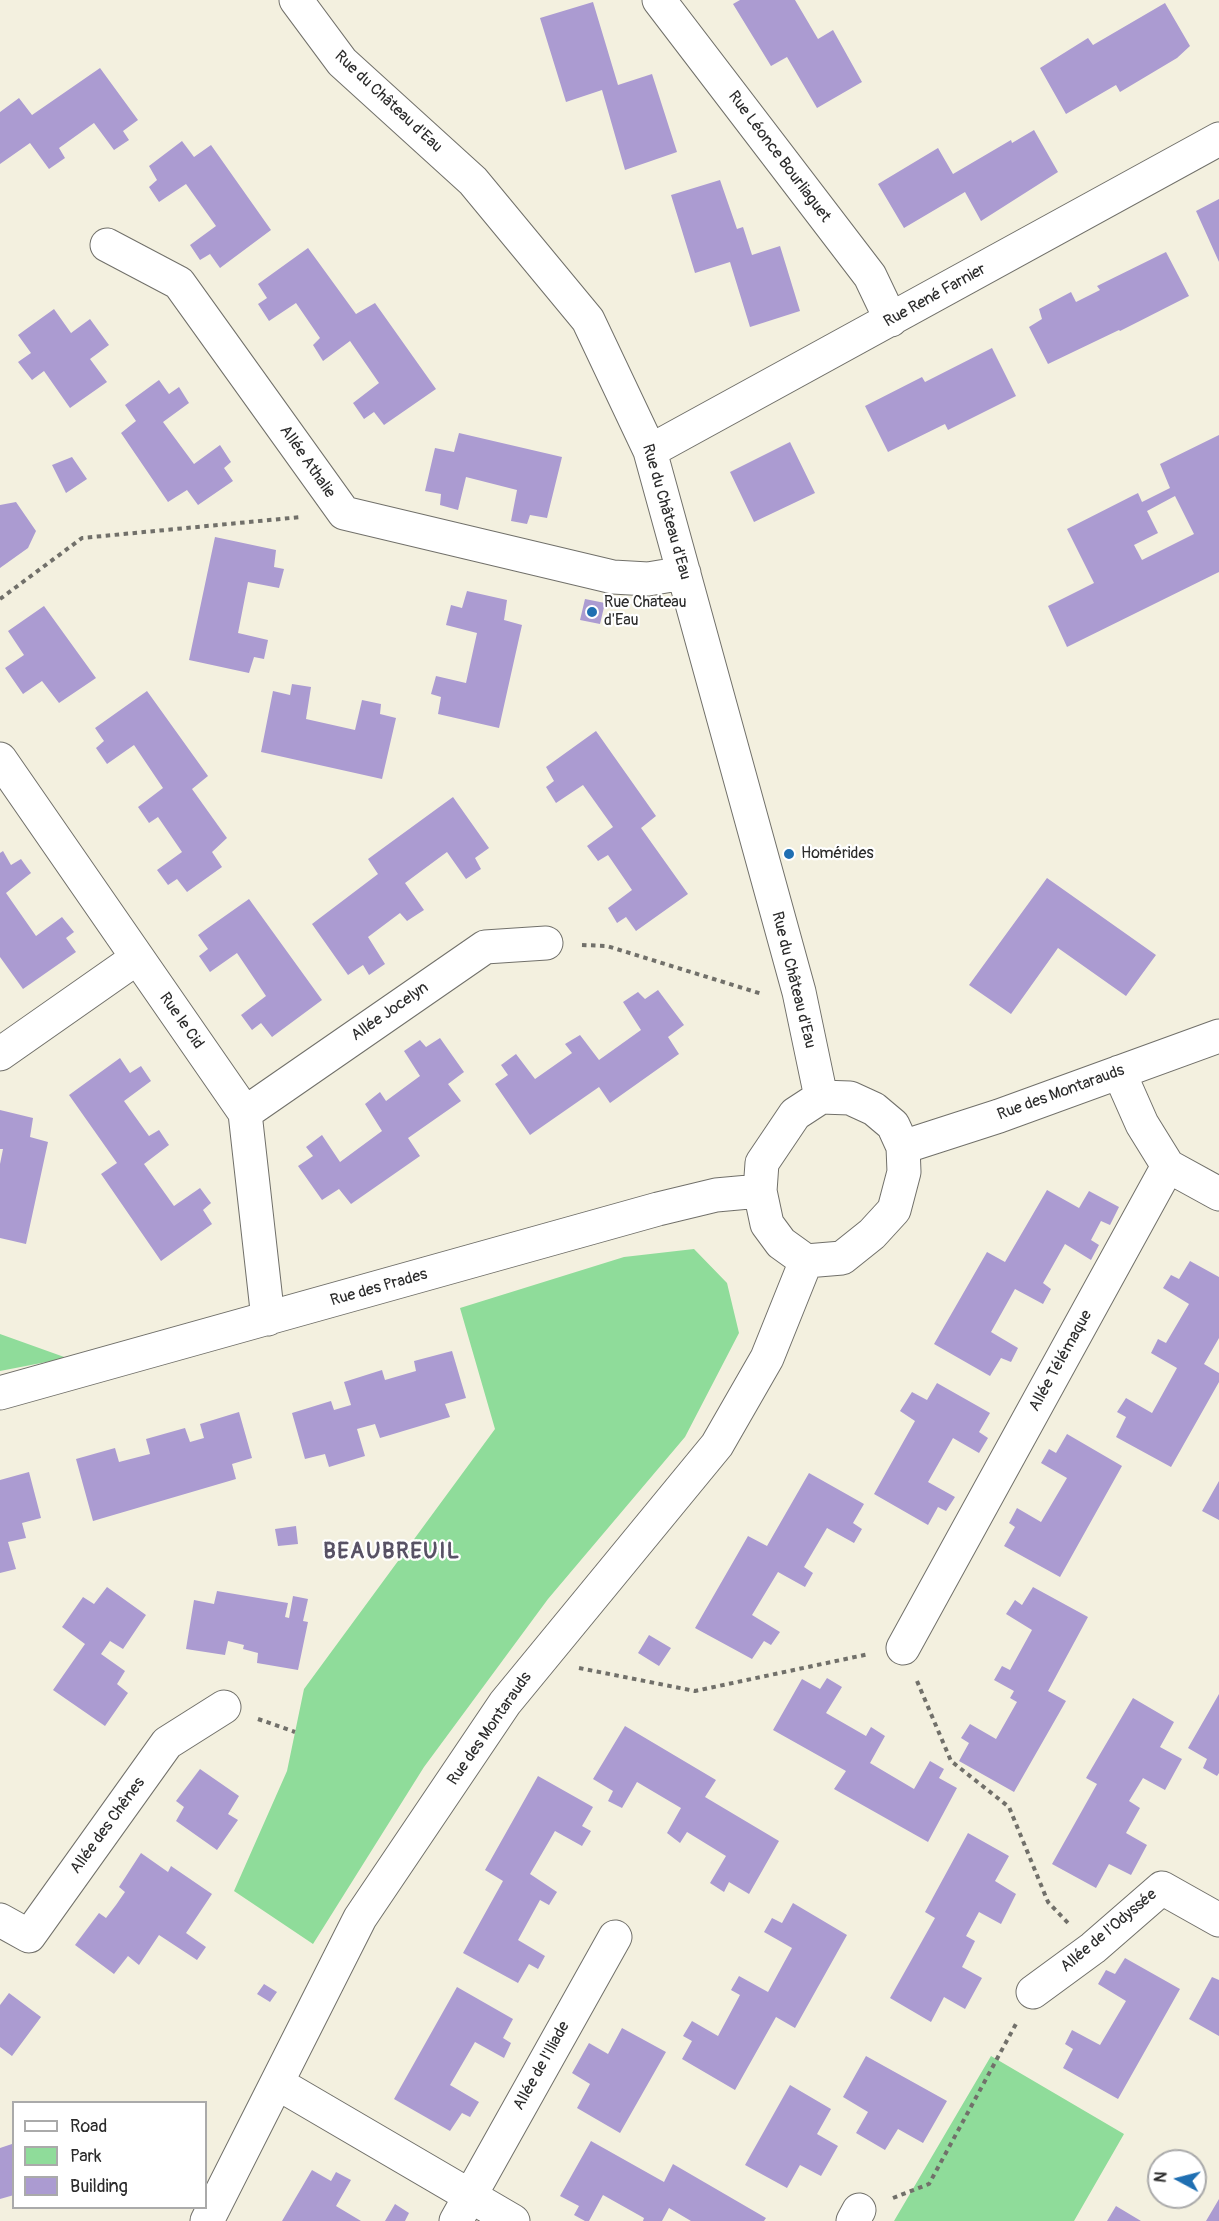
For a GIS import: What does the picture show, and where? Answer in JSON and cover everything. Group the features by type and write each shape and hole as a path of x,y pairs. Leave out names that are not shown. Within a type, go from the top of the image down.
{"street":[{"name":"Rue du Château d'Eau","path":"296,0 342,62 473,181 588,320 650,451 799,992 821,1097"},
{"name":"Rue Léonce Bourliaguet","path":"659,0 870,276 891,320"},
{"name":"Rue René Farnier","path":"650,451 1219,139"},
{"name":"Allée Athalie","path":"107,245 179,283 344,513 612,577 648,579 684,573"},
{"name":"Rue le Cid","path":"0,759 245,1113 268,1319"},
{"name":"Allée Jocelyn","path":"245,1113 485,947 546,943"},
{"path":"0,1054 137,958"},
{"name":"Rue des Montarauds","path":"903,1147 1219,1036"},
{"path":"1119,1072 1142,1124 1168,1166 1219,1194"},
{"path":"821,1097 850,1098 874,1109 893,1125 903,1147 904,1172 894,1210 872,1234 842,1258 806,1261 781,1243 767,1224 760,1191 762,1163 795,1114 821,1097"},
{"name":"Allée Télémaque","path":"903,1648 1168,1166"},
{"name":"Rue des Prades","path":"0,1393 658,1209 716,1195 760,1191"},
{"name":"Rue des Montarauds","path":"207,2221 360,1918 505,1704 717,1445 767,1358 806,1261"},
{"name":"Allée des Chênes","path":"0,1920 29,1936 167,1743 224,1707"},
{"name":"Allée de l'Odyssée","path":"1033,1992 1093,1948 1162,1888 1219,1920"},
{"name":"Allée de l'Iliade","path":"463,2208 615,1937"},
{"path":"277,2083 463,2208 513,2221"}],"path":[{"path":"0,599 82,538 344,513"},
{"path":"546,943 607,946 763,994 799,992"},
{"path":"548,1650 580,1669 695,1691 837,1658 903,1648 951,1761 1009,1808 1048,1902 1093,1948"},
{"path":"856,2216 929,2184 1033,1992"}],"green space":[{"path":"694,1249 727,1283 739,1333 685,1437 548,1599 424,1767 313,1944 234,1891 287,1771 304,1689 495,1429 460,1308 624,1257"},
{"path":"0,1334 67,1358 0,1371"},
{"path":"991,2056 1124,2134 1074,2221 894,2221"}],"building":[{"path":"740,0 795,0 818,39 833,30 862,82 817,108 787,57 771,66 733,4"},
{"path":"593,2 618,85 652,74 677,152 625,170 602,90 566,102 540,18"},
{"path":"1165,3 1190,46 1177,58 1120,92 1116,85 1066,114 1040,68 1088,38 1093,45"},
{"path":"100,68 138,120 123,131 129,140 114,150 94,123 59,148 65,158 49,169 30,143 0,164 0,112 19,98 32,115"},
{"path":"1034,130 1058,172 981,221 965,192 904,228 878,184 938,148 953,174 1011,140 1012,143"},
{"path":"182,141 194,157 211,145 271,230 220,268 210,254 200,260 190,245 216,226 186,184 159,202 149,187 157,180 149,166"},
{"path":"720,180 737,229 743,227 752,255 780,246 800,311 750,327 730,262 695,273 671,195"},
{"path":"1219,199 1219,262 1196,211"},
{"path":"308,248 356,314 375,303 436,389 384,425 374,412 364,419 353,403 379,383 350,341 323,361 313,345 320,338 296,303 269,321 258,304 267,298 258,284"},
{"path":"1166,252 1189,296 1048,364 1029,327 1042,319 1039,309 1071,292 1076,302 1100,290 1097,286"},
{"path":"54,309 71,333 90,319 109,345 90,359 107,382 70,408 44,371 32,380 18,362 31,353 18,335"},
{"path":"992,348 1016,396 948,430 945,424 888,452 865,406 922,377 925,382"},
{"path":"159,380 169,394 179,387 189,403 163,422 194,464 220,445 231,462 224,468 233,481 198,505 187,490 168,502 121,433 136,421 125,405"},
{"path":"459,433 562,457 547,518 530,515 527,524 511,521 517,490 466,477 458,510 440,505 441,494 425,491 435,448 454,452"},
{"path":"1219,435 1219,572 1067,647 1048,606 1094,583 1067,529 1138,493 1142,502 1170,488 1160,464","holes":["1175,496 1194,534 1142,560 1134,545 1158,533 1147,511"]},
{"path":"790,442 815,493 754,522 730,472"},
{"path":"72,457 87,479 66,493 52,465"},
{"path":"16,502 36,531 28,548 0,568 0,505"},
{"path":"215,537 276,550 274,567 284,569 279,588 248,582 238,633 268,640 264,659 254,657 249,673 189,660"},
{"path":"467,591 507,600 504,620 522,625 499,728 438,714 441,697 431,694 436,676 466,683 477,633 446,625 451,605 462,608"},
{"name":"Rue Chateau d'Eau","path":"585,599 605,603 600,624 580,620"},
{"path":"44,606 96,678 59,703 42,681 23,694 5,668 24,655 8,631"},
{"path":"292,684 311,687 306,719 355,730 362,700 381,704 380,714 396,718 382,779 261,752 273,691 290,695"},
{"path":"147,691 208,776 192,789 227,838 212,852 222,867 187,892 177,879 168,885 157,870 182,852 158,817 149,823 138,807 163,788 134,745 107,764 96,748 104,741 95,728"},
{"path":"596,731 656,816 641,828 688,894 636,931 626,917 617,923 608,908 632,890 608,855 598,861 587,846 613,827 583,785 556,803 546,787 554,781 546,767"},
{"path":"453,797 489,848 475,858 481,869 466,879 447,852 405,883 424,910 407,921 400,913 368,937 385,964 369,975 363,965 348,975 312,924 378,874 368,859"},
{"path":"3,851 11,865 21,859 31,873 6,893 36,936 62,917 74,932 66,938 76,952 23,989 0,957 0,853"},
{"path":"1047,878 1156,955 1126,996 1058,948 1011,1014 969,985"},
{"path":"249,899 322,1000 272,1037 261,1023 252,1030 241,1015 266,996 237,953 210,972 199,956 208,949 198,935"},
{"path":"658,990 684,1025 668,1037 679,1054 610,1103 599,1087 530,1135 495,1084 508,1075 501,1065 516,1054 535,1079 572,1053 565,1044 580,1035 599,1060 641,1030 623,1002 638,992 645,999"},
{"path":"440,1038 464,1072 448,1084 461,1101 408,1138 420,1156 351,1204 339,1189 322,1200 298,1166 313,1156 306,1147 322,1135 340,1162 382,1131 365,1104 380,1092 386,1101 420,1076 404,1051 420,1040 426,1047"},
{"path":"120,1058 130,1073 141,1066 151,1081 124,1101 149,1136 159,1130 169,1145 144,1164 174,1206 200,1188 211,1203 203,1210 212,1224 161,1261 101,1174 117,1163 69,1095"},
{"path":"0,1110 33,1118 30,1137 48,1142 26,1244 0,1238 0,1164 3,1149 0,1149"},
{"path":"1047,1190 1079,1208 1089,1191 1119,1207 1110,1225 1101,1221 1091,1240 1099,1245 1091,1260 1065,1244 1043,1283 1051,1289 1043,1304 1015,1289 991,1332 1018,1348 1011,1362 1001,1358 990,1376 934,1344 987,1252 1005,1262"},
{"path":"1190,1261 1219,1277 1219,1338 1204,1364 1219,1373 1219,1382 1171,1467 1116,1437 1126,1417 1117,1412 1126,1398 1152,1413 1177,1368 1151,1353 1158,1339 1166,1343 1189,1304 1163,1288 1171,1275 1179,1279"},
{"path":"452,1351 466,1398 445,1404 450,1417 380,1438 375,1424 357,1429 365,1456 329,1467 325,1454 305,1459 292,1413 331,1401 334,1410 351,1405 344,1382 382,1370 385,1380 416,1371 414,1361"},
{"path":"937,1383 990,1413 979,1432 988,1438 979,1453 953,1438 928,1482 955,1497 946,1511 938,1507 928,1525 874,1494 915,1421 900,1411 912,1392 927,1400"},
{"path":"239,1412 252,1458 232,1464 236,1479 93,1521 76,1459 115,1448 119,1462 150,1454 146,1439 185,1428 190,1442 204,1438 200,1424"},
{"path":"1067,1434 1122,1466 1060,1577 1004,1546 1015,1527 1009,1523 1017,1508 1041,1522 1067,1478 1041,1463 1049,1449 1056,1453"},
{"path":"29,1472 41,1518 22,1523 26,1538 8,1542 16,1569 0,1573 0,1480"},
{"path":"809,1473 864,1504 853,1523 862,1529 854,1543 827,1528 804,1567 813,1573 805,1587 778,1572 752,1615 780,1632 771,1645 764,1641 752,1659 695,1628 748,1536 767,1546"},
{"path":"1219,1481 1219,1520 1202,1511"},
{"path":"296,1526 298,1544 278,1546 275,1529"},
{"path":"107,1587 146,1615 123,1649 110,1641 101,1654 125,1671 117,1684 128,1693 105,1726 53,1690 85,1644 62,1627 83,1597 94,1604"},
{"path":"1033,1587 1088,1617 1048,1691 1066,1701 1014,1792 959,1761 969,1743 961,1738 970,1724 996,1739 1017,1702 1010,1698 1014,1691 994,1680 1002,1666 1010,1670 1032,1630 1006,1614 1015,1600 1022,1605"},
{"path":"217,1591 288,1603 285,1617 289,1618 293,1596 308,1599 303,1621 308,1622 298,1670 257,1663 258,1653 243,1649 244,1645 228,1641 225,1655 186,1649 194,1600 214,1604"},
{"path":"649,1635 671,1648 659,1666 638,1653"},
{"path":"827,1678 842,1687 826,1713 866,1736 871,1727 885,1736 870,1763 914,1789 930,1761 944,1769 939,1778 957,1788 928,1842 834,1789 846,1771 773,1730 802,1679 820,1689"},
{"path":"1219,1694 1219,1773 1217,1776 1203,1768 1207,1759 1188,1748"},
{"path":"1133,1698 1174,1722 1160,1747 1182,1759 1165,1790 1143,1778 1129,1801 1140,1808 1126,1833 1147,1845 1131,1875 1109,1864 1096,1888 1052,1864 1097,1784 1086,1778"},
{"path":"625,1726 716,1780 705,1797 779,1841 749,1894 729,1882 724,1892 710,1883 726,1856 687,1832 680,1843 667,1833 681,1808 637,1782 622,1808 608,1801 613,1791 593,1779"},
{"path":"200,1769 239,1796 228,1814 238,1820 217,1850 176,1821 184,1807 176,1801"},
{"path":"538,1776 593,1807 582,1826 591,1831 582,1846 555,1831 530,1874 557,1892 549,1905 540,1900 518,1940 545,1956 538,1969 529,1964 518,1983 463,1953 503,1881 485,1870"},
{"path":"968,1833 1009,1856 995,1881 1016,1894 1001,1924 979,1912 966,1936 975,1941 962,1967 982,1978 965,2009 944,1997 931,2022 890,1998 935,1918 925,1912"},
{"path":"141,1853 168,1872 171,1866 212,1894 186,1933 206,1947 197,1960 159,1935 139,1965 128,1956 114,1974 75,1945 99,1913 106,1918 116,1905 125,1892 119,1887"},
{"path":"793,1903 847,1935 795,2028 776,2017 735,2090 682,2059 692,2041 683,2036 692,2021 718,2036 740,1995 731,1990 739,1976 768,1992 792,1948 764,1932 772,1918 782,1923"},
{"path":"1125,1958 1180,1989 1118,2099 1063,2068 1073,2049 1065,2044 1072,2030 1100,2045 1126,2001 1098,1984 1106,1970 1115,1974"},
{"path":"1212,1977 1219,1980 1219,2036 1189,2019"},
{"path":"264,1984 277,1992 270,2002 257,1994"},
{"path":"457,1987 513,2019 503,2038 511,2043 504,2058 475,2042 450,2085 479,2102 470,2117 462,2113 450,2131 394,2099"},
{"path":"9,1993 41,2017 12,2056 0,2047 0,2005"},
{"path":"622,2028 666,2052 620,2133 577,2108 590,2084 572,2073 589,2043 608,2054"},
{"path":"866,2056 947,2101 923,2143 898,2129 885,2150 856,2133 868,2112 843,2097"},
{"path":"790,2085 831,2109 817,2134 838,2146 821,2176 800,2165 787,2188 745,2165"},
{"path":"591,2141 664,2182 673,2164 766,2218 764,2221 691,2221 669,2208 662,2221 643,2221 644,2218 603,2195 589,2221 585,2221 574,2215 579,2206 560,2196"},
{"path":"12,2144 12,2196 0,2199 0,2148"},
{"path":"312,2170 331,2181 336,2172 351,2180 336,2206 361,2221 282,2221"},
{"path":"1219,2199 1219,2221 1206,2221"},
{"path":"395,2204 409,2213 405,2221 385,2221"},
{"path":"1116,2206 1141,2221 1107,2221"}],"place":[{"name":"Rue Chateau d'Eau","path":"592,612"},
{"name":"Homérides","path":"789,854"}],"district":[{"name":"BEAUBREUIL","path":"392,1552"}]}
